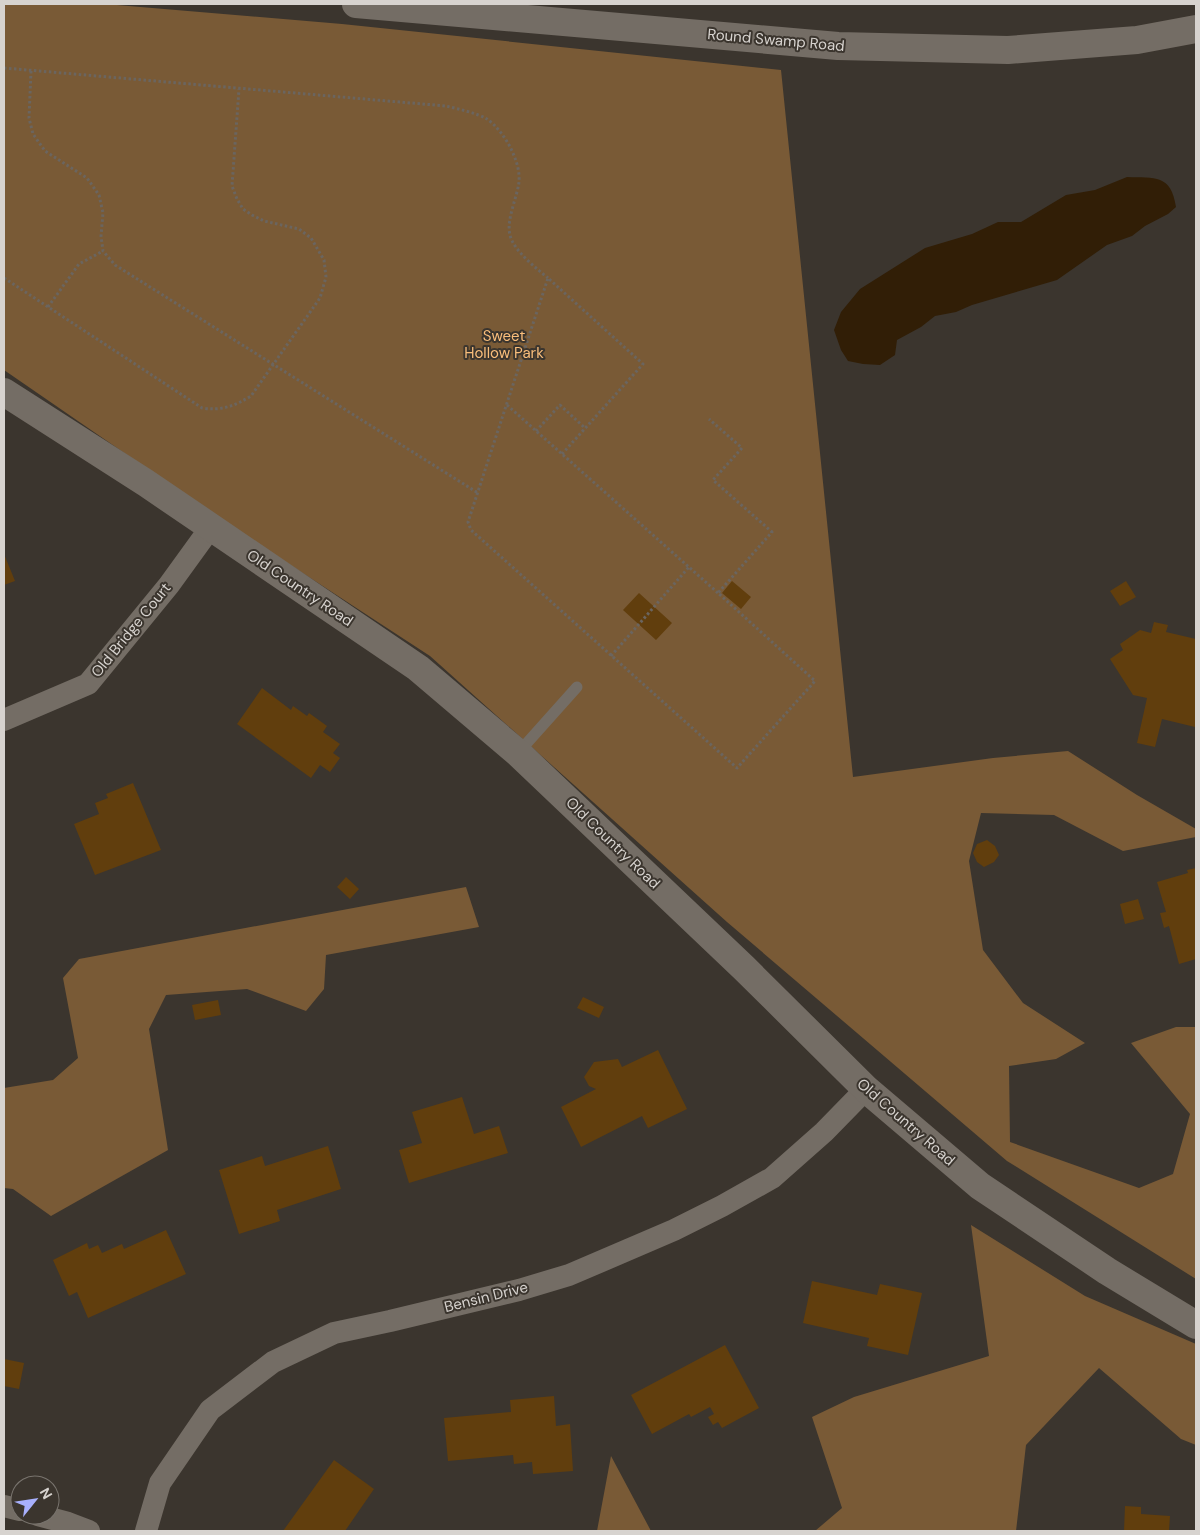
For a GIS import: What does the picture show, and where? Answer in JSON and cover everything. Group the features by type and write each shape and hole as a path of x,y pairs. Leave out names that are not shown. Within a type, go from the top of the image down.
{"main road":[{"name":"Round Swamp Road","path":"356,4 838,46 1008,50 1137,40 1196,29"},
{"name":"Old Country Road","path":"4,392 95,449 418,668 518,753 744,968 866,1089 980,1186 1107,1271 1196,1325"}],"street":[{"name":"Old Bridge Court","path":"4,720 88,684 169,585 212,527"},
{"name":"Bensin Drive","path":"146,1531 160,1483 210,1410 273,1362 334,1333 509,1292 569,1275 674,1230 772,1178 824,1132 866,1089"},
{"path":"60,1521 89,1531"}],"lane":[{"path":"518,753 577,687"}],"path":[{"path":"4,68 31,72 446,106 486,118 503,134 514,154 519,181 510,221 510,235 517,248 643,364 562,454"},
{"path":"31,72 29,118 33,134 45,151 87,178 99,195 103,213 101,236 103,251 115,265 478,493"},
{"path":"4,278 202,408 215,410 240,403 251,396 320,298 326,277 324,260 311,238 299,229 264,222 244,209 236,199 232,186 239,89"},
{"path":"48,307 79,264 103,251"},
{"path":"507,405 815,681 737,768 471,530 468,522 548,278"},
{"path":"536,431 560,405 585,428"},
{"path":"709,419 742,448 713,480 772,532 718,593"},
{"path":"611,656 689,567"}],"green space":[{"name":"Sweet Hollow Park","path":"4,4 105,4 342,24 781,70 853,777 993,758 1068,751 1137,795 1196,829 1196,837 1123,851 1054,815 981,813 969,861 983,950 1023,1003 1085,1043 1056,1059 1009,1066 1010,1142 1139,1188 1173,1174 1190,1114 1131,1043 1176,1027 1196,1027 1196,1279 1007,1161 727,922 430,656 223,521 4,370"},
{"path":"466,887 479,927 326,955 324,989 306,1011 247,989 166,995 149,1029 168,1150 51,1216 13,1189 4,1188 4,1088 53,1080 78,1058 63,978 79,959"},
{"path":"971,1225 1085,1296 1196,1344 1196,1445 1181,1439 1099,1368 1026,1445 1016,1531 815,1531 842,1508 812,1417 854,1397 989,1356"},
{"path":"611,1456 651,1531 597,1531"}],"shaded area":[{"path":"1127,177 1153,178 1166,183 1174,196 1176,207 1132,236 1107,245 1057,280 972,305 956,312 935,316 921,327 897,340 895,355 880,365 848,361 841,350 834,330 841,312 860,289 925,248 972,234 998,222 1021,222 1066,195 1095,190"}],"building":[{"path":"4,554 15,581 4,585"},
{"path":"732,581 751,597 741,609 722,593"},
{"path":"1126,581 1136,597 1120,606 1110,591"},
{"path":"639,593 672,623 656,640 623,610"},
{"path":"1154,622 1168,625 1166,632 1196,639 1195,727 1162,719 1155,747 1137,743 1147,698 1133,695 1110,659 1123,650 1120,644 1140,630 1151,633"},
{"path":"262,688 291,710 293,706 307,716 309,713 327,726 323,732 340,744 333,753 340,758 330,772 320,765 311,778 237,724"},
{"path":"133,783 161,850 95,875 74,824 99,814 95,803 108,798 106,794"},
{"path":"987,840 995,846 999,855 994,862 984,867 977,862 973,853 977,844"},
{"path":"1196,868 1196,959 1179,964 1169,926 1164,928 1160,913 1166,912 1157,882 1188,873 1187,870"},
{"path":"346,877 359,889 350,899 337,887"},
{"path":"1138,899 1144,919 1125,924 1120,904"},
{"path":"583,997 604,1007 599,1018 577,1008"},
{"path":"218,1000 221,1015 195,1020 192,1005"},
{"path":"658,1050 687,1109 648,1128 642,1116 581,1147 561,1107 596,1089 589,1086 584,1077 594,1062 618,1059 622,1067"},
{"path":"462,1097 474,1134 499,1126 508,1153 409,1183 399,1150 422,1143 412,1112"},
{"path":"328,1146 341,1189 277,1210 280,1221 239,1234 219,1170 262,1156 265,1166"},
{"path":"166,1230 186,1274 88,1318 77,1292 69,1296 53,1260 87,1243 89,1249 98,1245 102,1253 122,1244 124,1249"},
{"path":"812,1281 877,1295 880,1284 922,1293 908,1355 867,1346 869,1338 803,1323"},
{"path":"725,1345 759,1408 722,1428 718,1422 713,1425 708,1417 714,1414 710,1407 691,1417 689,1414 652,1434 631,1395"},
{"path":"4,1359 24,1363 19,1389 4,1386"},
{"path":"554,1396 556,1426 570,1424 573,1471 533,1474 532,1462 514,1464 513,1455 448,1461 444,1418 511,1412 510,1400"},
{"path":"334,1460 374,1489 345,1531 283,1531"},
{"path":"1125,1506 1141,1507 1141,1514 1170,1516 1169,1531 1124,1531"}]}
